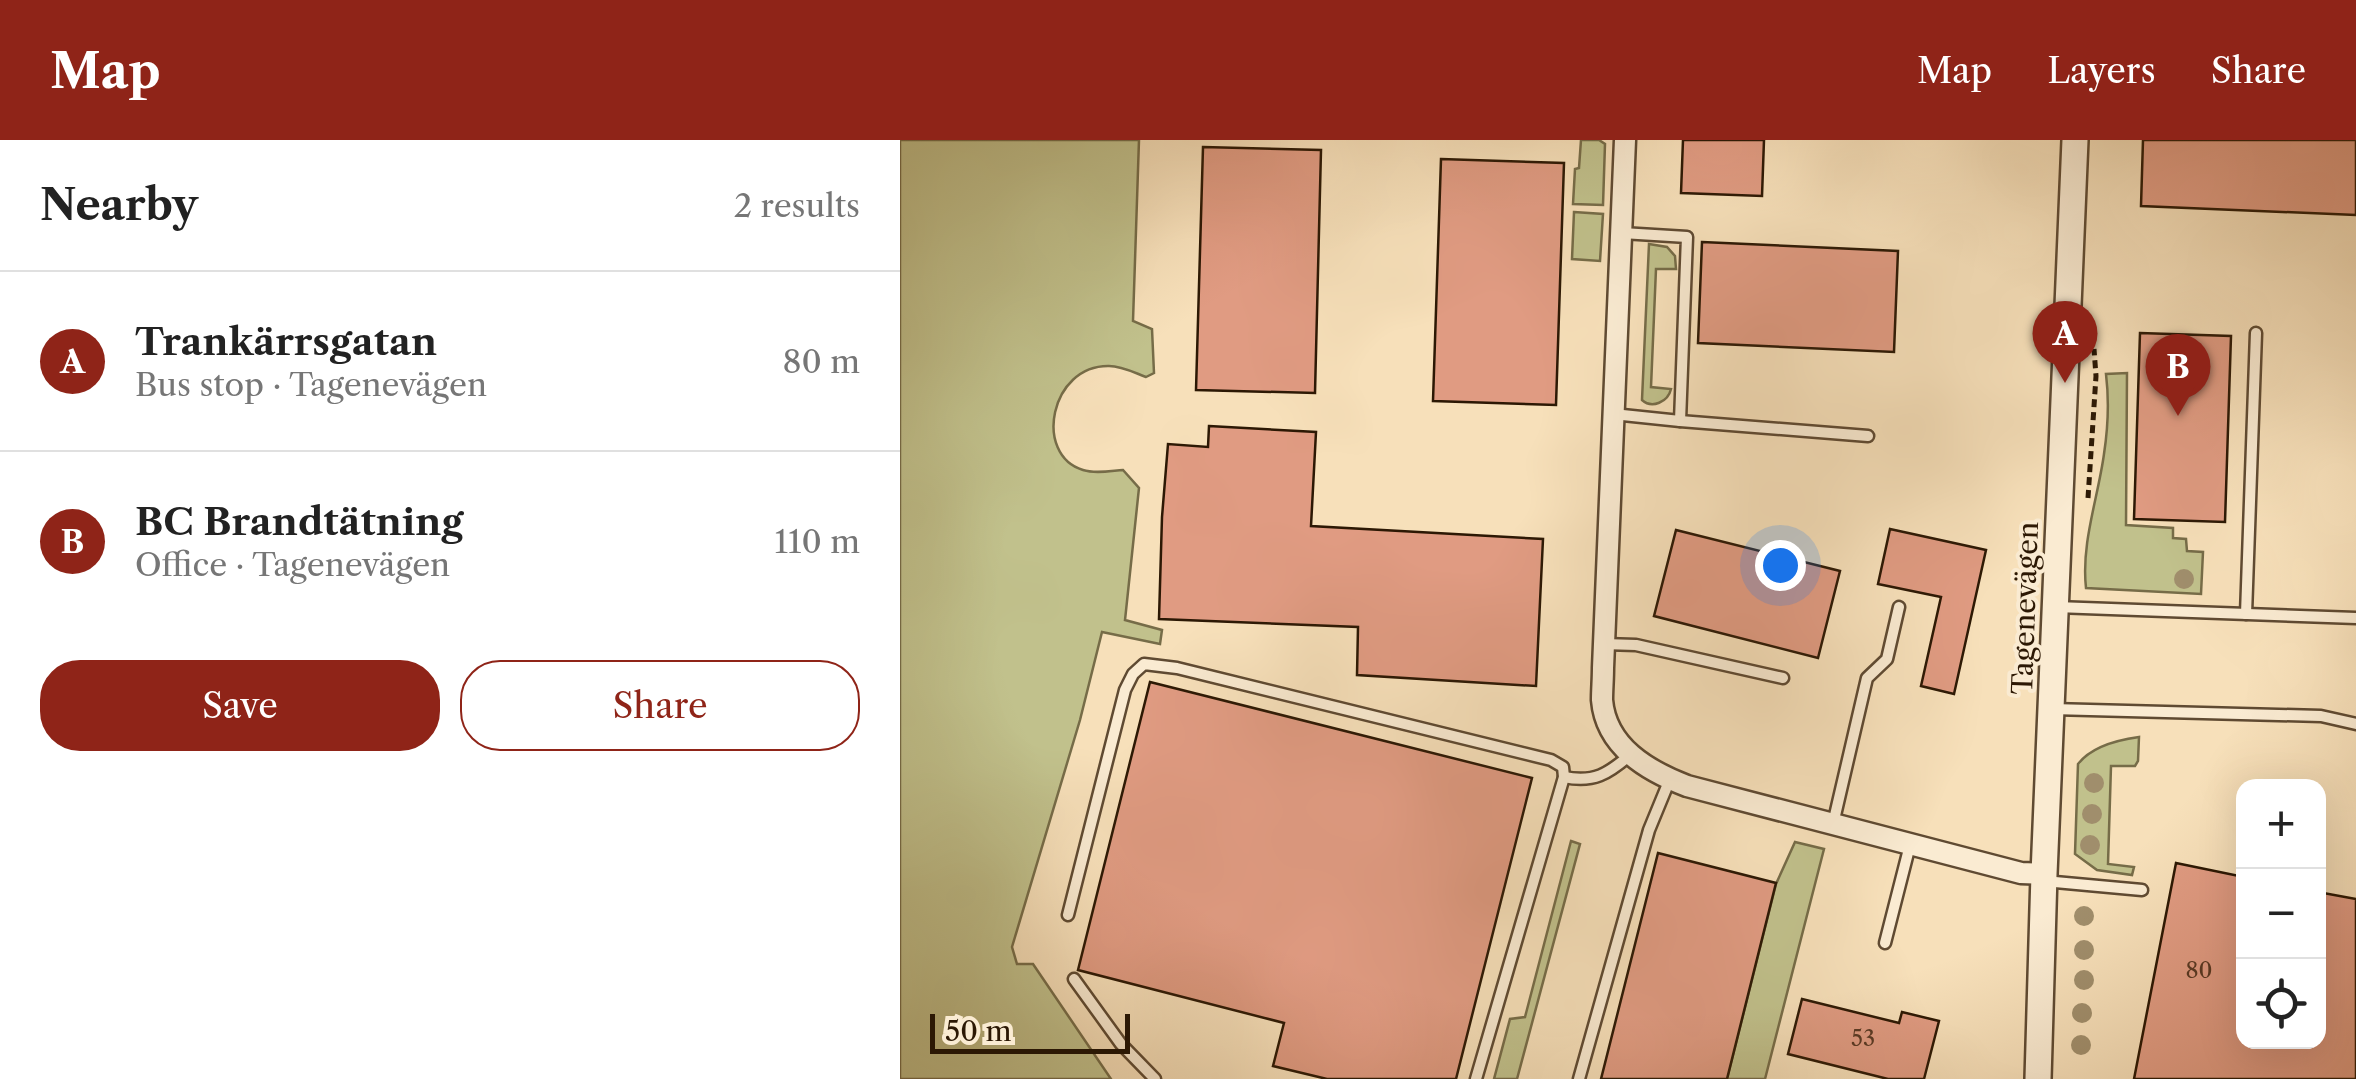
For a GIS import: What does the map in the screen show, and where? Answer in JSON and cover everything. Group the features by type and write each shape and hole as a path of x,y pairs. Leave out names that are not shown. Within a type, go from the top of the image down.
{"street":[{"path":"1625,140 1602,703 1610,731 1654,773 1687,786 2044,877"},
{"name":"Tagenevägen","path":"2038,1079 2075,140"}],"lane":[{"path":"1621,233 1687,237 1680,421"},
{"path":"2246,614 2256,333"},
{"path":"1614,414 1868,436"},
{"path":"1832,825 1868,678 1887,659 1899,607"},
{"path":"2055,607 2356,618"},
{"path":"1604,644 1636,645 1782,678"},
{"path":"1068,916 1125,690 1132,674 1144,664 1177,668 1551,760 1563,767 1564,777 1476,1079"},
{"path":"2051,709 2321,716 2356,724"},
{"path":"1564,777 1598,777 1613,770 1630,754"},
{"path":"1580,1079 1649,830 1670,780"},
{"path":"1885,943 1910,845"},
{"path":"2044,877 2142,890"},
{"path":"1074,979 1120,1044 1155,1079"}],"green space":[{"path":"900,140 1139,140 1133,321 1152,329 1154,373 1146,377 1109,366 1089,370 1073,380 1062,395 1055,412 1054,430 1067,461 1088,471 1123,470 1139,488 1125,620 1162,630 1160,644 1102,632 1080,720 1012,947 1017,964 1033,964 1111,1079 900,1079"},
{"path":"1581,140 1605,144 1603,205 1573,204"},
{"path":"1574,212 1603,214 1600,261 1572,259"},
{"path":"1649,244 1667,247 1675,256 1676,269 1656,269 1651,387 1671,389 1663,401 1655,404 1642,400"},
{"path":"2127,373 2126,525 2173,528 2173,538 2186,539 2187,551 2203,552 2201,594 2086,588 2088,537 2106,434 2106,374"},
{"path":"2139,737 2135,766 2111,766 2108,864 2134,867 2132,875 2097,870 2075,854 2078,764 2098,748"},
{"path":"1571,841 1580,844 1517,1079 1494,1079 1510,1019 1525,1017"},
{"path":"1795,842 1824,849 1765,1079 1727,1079 1776,884"}],"building":[{"path":"1683,140 1764,140 1762,196 1681,193"},
{"path":"2143,140 2356,140 2356,215 2141,206"},
{"path":"1203,147 1321,150 1315,393 1196,390"},
{"path":"1441,159 1564,163 1556,405 1433,401"},
{"path":"1702,242 1898,251 1894,352 1698,343"},
{"path":"2140,333 2231,336 2225,522 2134,519"},
{"path":"1209,426 1316,432 1311,526 1543,539 1536,686 1357,675 1358,627 1159,619 1168,444 1208,447"},
{"path":"1890,529 1986,550 1954,694 1921,686 1941,597 1878,584"},
{"path":"1676,530 1840,571 1818,658 1654,616"},
{"path":"1150,682 1532,778 1456,1079 1327,1079 1273,1066 1284,1023 1078,970"},
{"path":"1658,853 1776,883 1727,1079 1601,1079"},
{"path":"2176,863 2236,875 2236,1049 2326,1049 2326,893 2356,899 2356,1079 2134,1079"},
{"path":"1802,999 1899,1023 1902,1012 1939,1021 1924,1079 1888,1079 1788,1054"}],"place":[{"name":"Trankärrsgatan","path":"2065,383"},
{"name":"BC Brandtätning","path":"2178,416"}]}
